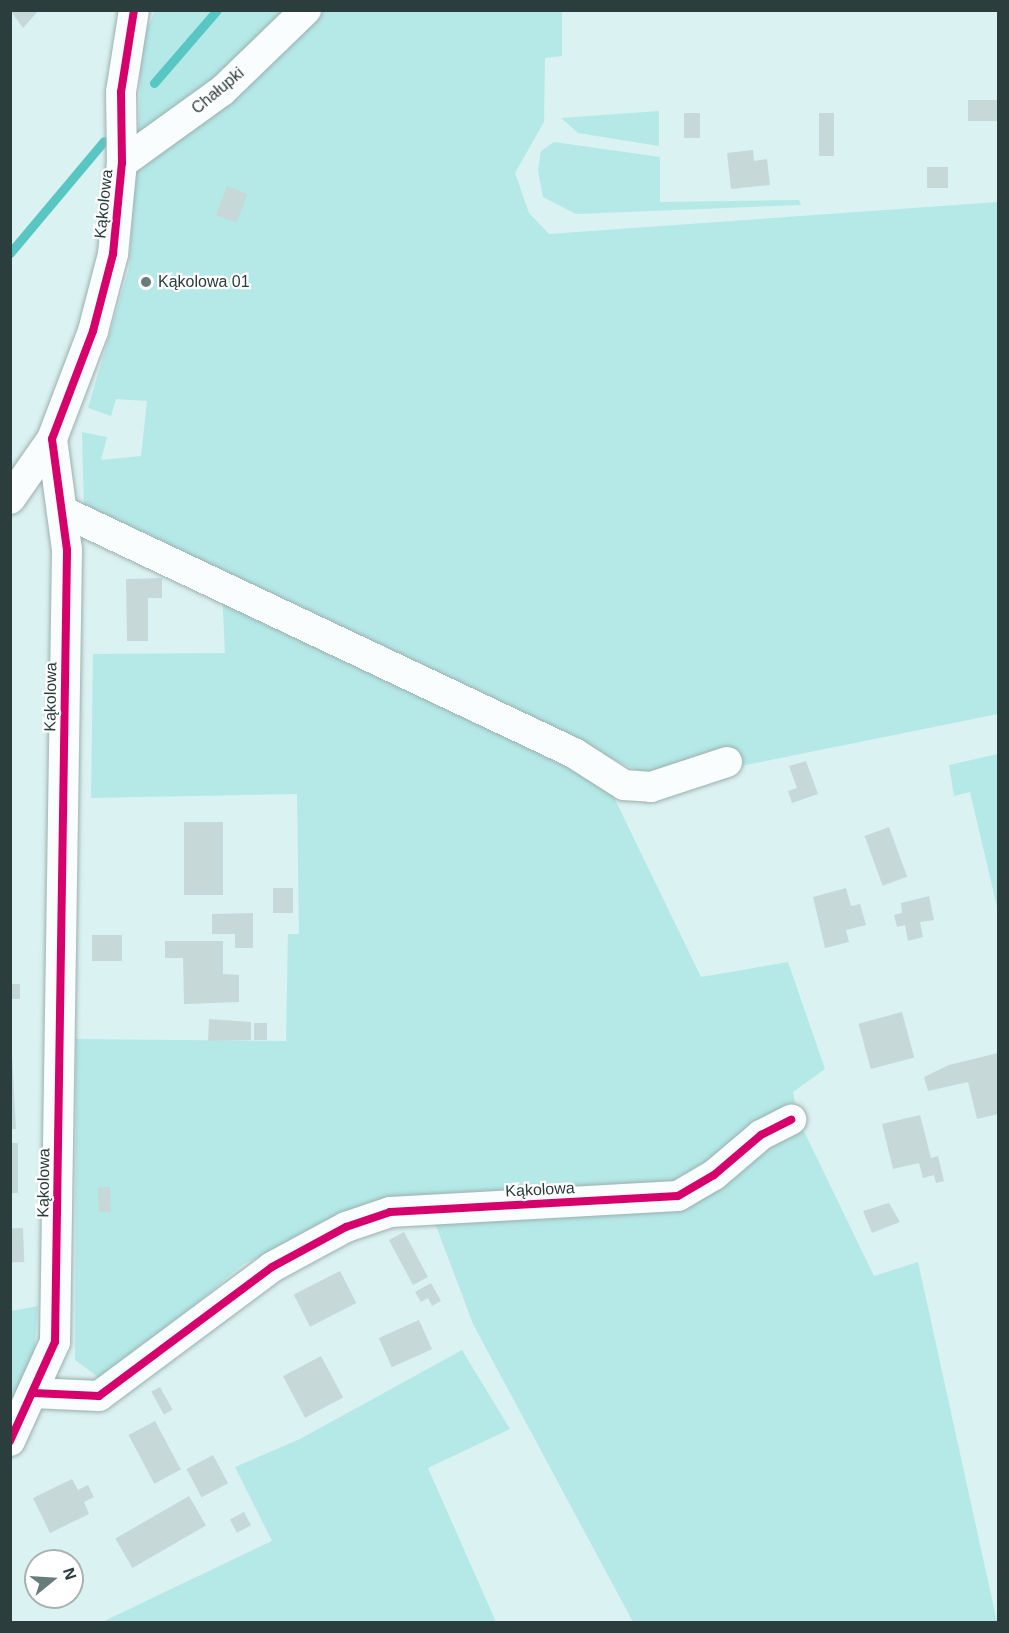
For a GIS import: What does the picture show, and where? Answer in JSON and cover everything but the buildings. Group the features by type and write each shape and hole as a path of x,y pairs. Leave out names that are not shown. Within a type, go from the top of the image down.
{"street":[{"name":"Kąkolowa","path":"10,1441 55,1342 67,549 52,439 93,331 111,262 122,164 121,92 134,10"},
{"name":"Chałupki","path":"122,164 222,91 306,10"},
{"path":"10,499 52,439"},
{"path":"62,511 573,753 624,785 651,787 727,762"},
{"name":"Kąkolowa","path":"33,1393 99,1396 272,1267 346,1227 390,1212 678,1196 714,1175 761,1135 791,1120"}],"shaded area":[{"path":"155,11 287,11 171,118 139,131 141,42"},
{"path":"323,11 562,11 562,56 545,58 544,122 515,173 529,213 549,234 998,202 998,714 736,767 647,775 84,510 82,432 107,437 101,460 141,456 147,401 116,399 111,416 88,408 129,268 135,170"},
{"path":"659,111 659,146 578,133 561,118"},
{"path":"554,142 660,157 660,202 799,200 801,205 576,214 543,197 538,171 541,151"},
{"path":"222,590 609,787 701,977 788,962 825,1069 793,1092 795,1103 711,1168 668,1187 369,1202 242,1265 105,1382 75,1360 76,1039 286,1041 288,934 299,934 297,794 91,798 93,654 225,653"},
{"path":"998,754 998,911 970,792 954,796 949,765"},
{"path":"800,1123 874,1276 918,1262 997,1622 633,1622 473,1324 432,1215 678,1207"},
{"path":"38,1306 34,1356 11,1420 11,1311"},
{"path":"462,1350 510,1429 428,1468 496,1622 102,1622 272,1541 235,1467 300,1439"}],"waterway":[{"path":"154,83 217,10"},
{"path":"10,253 104,141"}],"cycle path":[{"path":"10,1441 55,1342 67,550 52,439 93,331 113,254 122,163 121,92 134,10"},
{"path":"33,1393 99,1396 272,1267 346,1227 390,1212 678,1196 714,1175 761,1135 791,1120"}],"place":[{"name":"Kąkolowa 01","path":"146,282"}]}
